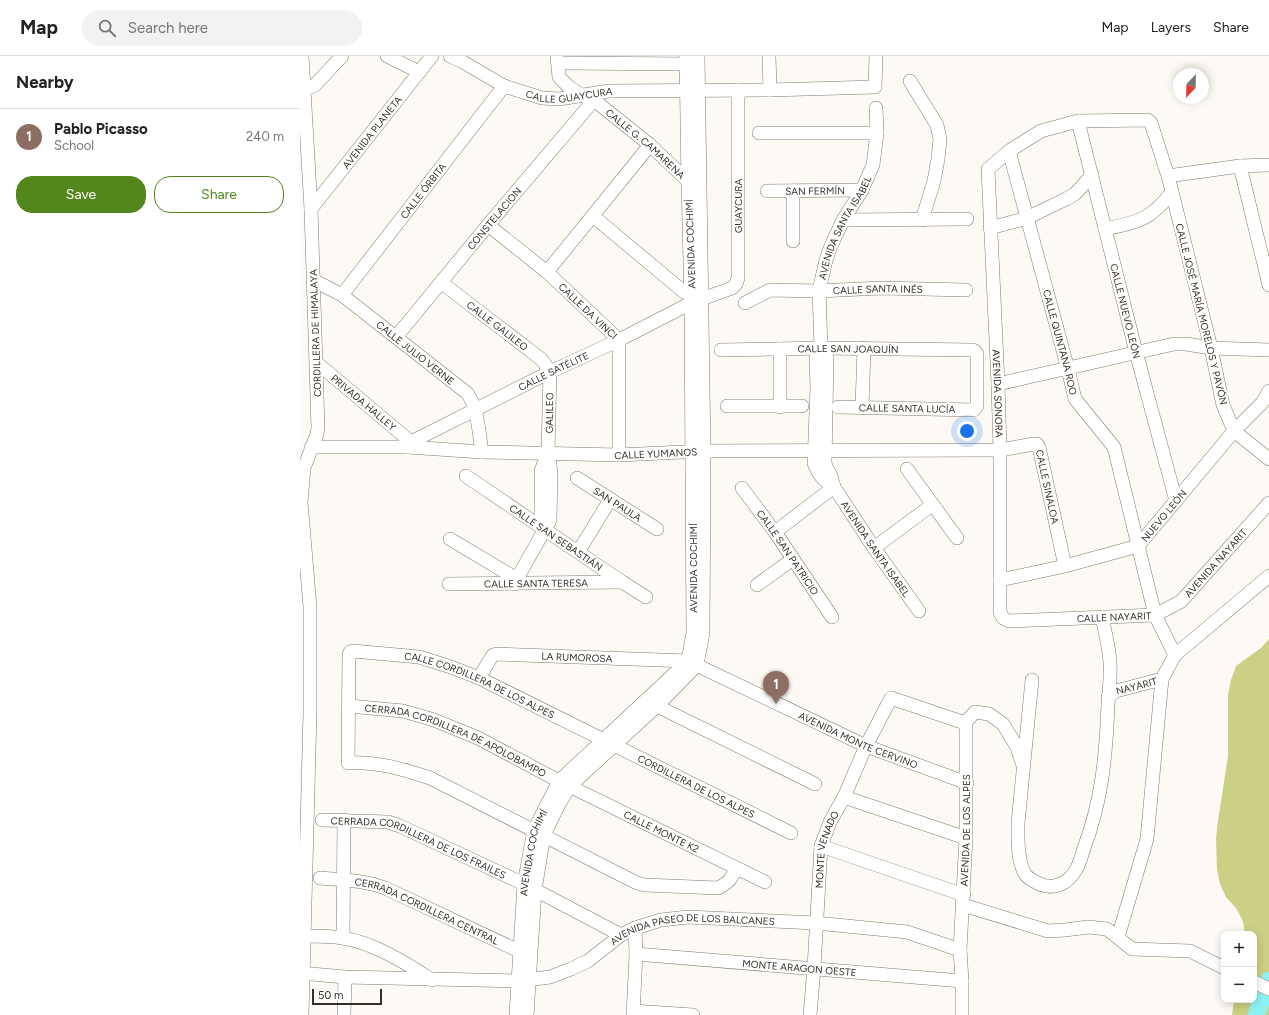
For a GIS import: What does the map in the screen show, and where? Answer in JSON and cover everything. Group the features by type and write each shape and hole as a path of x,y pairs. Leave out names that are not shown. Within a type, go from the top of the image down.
{"street":[{"name":"CORDILLERA DE HIMALAYA","path":"302,56 311,209 318,428 303,474 301,502 310,607 310,713 302,936"},
{"path":"304,90 315,85 342,56"},
{"path":"387,56 419,72"},
{"name":"AVENIDA PLANETA","path":"311,209 432,56"},
{"name":"CALLE GUAYCURA","path":"450,56 504,86 542,98 559,99 609,92 738,90"},
{"name":"AVENIDA COCHIMÍ","path":"695,299 688,181 692,91 698,56"},
{"path":"769,56 770,90"},
{"path":"738,90 875,87 876,56"},
{"path":"562,59 686,60"},
{"name":"CALLE G. CAMARENA","path":"562,59 559,77 569,87 594,100 650,146 688,181"},
{"name":"AVENIDA COCHIMÍ","path":"608,742 657,706 693,663 703,633 698,451 692,91 686,60"},
{"path":"910,81 937,125 940,139 934,181 922,220"},
{"name":"CALLE ÓRBITA","path":"342,295 504,86"},
{"name":"GUAYCURA","path":"695,299 732,288 736,284 738,278 738,90"},
{"name":"CONSTELACION","path":"396,337 488,225 594,100"},
{"name":"AVENIDA SANTA ISABEL","path":"876,108 877,133 873,165 862,190 843,220 826,260 819,291 820,348 827,358 822,387 819,451 814,463 816,470 823,480 834,486 874,548 919,611"},
{"name":"CALLE JOSÉ MARÍA MORELOS Y PAVÓN","path":"1078,121 1148,120 1151,123 1168,176 1211,348 1223,405 1234,431 1269,459"},
{"path":"1008,152 1041,131 1078,121"},
{"name":"CALLE NUEVO LEÓN","path":"1078,121 1136,352 1176,501"},
{"path":"759,133 877,133"},
{"path":"548,272 650,146"},
{"name":"AVENIDA SONORA","path":"1003,618 1000,612 1000,450 998,384 988,169 1008,152"},
{"name":"CALLE QUINTANA ROO","path":"1008,152 1076,399 1114,447 1155,615"},
{"path":"1168,176 1240,166 1269,165"},
{"path":"1240,166 1269,285"},
{"path":"990,228 1027,218 1066,199 1075,194 1092,176"},
{"name":"SAN FERMÍN","path":"767,191 862,190"},
{"path":"793,191 793,241"},
{"path":"1105,229 1141,220 1152,214 1163,204 1172,192"},
{"path":"593,216 684,292 695,299"},
{"path":"843,220 967,219"},
{"name":"CALLE DA VINCI","path":"488,225 548,272 619,340 619,455"},
{"name":"CALLE JULIO VERNE","path":"313,280 342,295 467,393 472,399 475,410 482,452"},
{"name":"CALLE GALILEO","path":"442,282 541,359 550,372"},
{"name":"CALLE SANTA INÉS","path":"745,303 770,290 819,291 881,288 966,290"},
{"name":"CALLE SATÉLITE","path":"410,444 550,372 619,340 695,299"},
{"path":"998,384 1174,344 1186,344 1211,348 1269,350"},
{"path":"862,407 864,348"},
{"name":"CALLE SAN JOAQUÍN","path":"721,350 864,348 975,350 977,354 976,408"},
{"path":"780,349 780,407"},
{"name":"PRIVADA HALLEY","path":"317,363 410,444"},
{"name":"GALILEO","path":"545,529 541,518 541,471 548,454 550,372"},
{"name":"NUEVO LEÓN","path":"1000,580 1065,566 1138,546 1234,431 1262,403 1269,391"},
{"path":"727,406 802,406"},
{"name":"CALLE SANTA LUCÍA","path":"838,407 974,410 976,408"},
{"name":"CALLE YUMANOS","path":"311,447 410,444 482,452 619,455 698,451 1000,450"},
{"name":"CALLE SINALOA","path":"1000,450 1034,444 1037,444 1039,447 1065,566"},
{"path":"907,469 957,538"},
{"name":"CALLE SAN SEBASTIÁN","path":"466,476 646,597"},
{"name":"SAN PAULA","path":"577,478 657,529"},
{"path":"775,532 834,486"},
{"name":"CALLE SAN PATRICIO","path":"742,488 775,532 832,617"},
{"path":"578,552 610,500"},
{"name":"AVENIDA NAYARIT","path":"1155,615 1180,602 1269,503"},
{"path":"874,548 932,505"},
{"path":"450,539 516,581 545,529"},
{"path":"757,585 793,559"},
{"path":"1175,654 1269,576"},
{"name":"CALLE SANTA TERESA","path":"449,584 516,581 622,582"},
{"name":"CALLE NAYARIT","path":"1003,618 1009,621 1155,615 1175,654"},
{"path":"1032,680 1018,823 1018,842 1021,864 1027,877 1038,884 1058,886 1070,879 1077,868 1093,822 1103,773 1110,662 1102,617"},
{"name":"CALLE CORDILLERA DE LOS ALPES","path":"349,706 350,652 353,650 419,657 479,678 608,742"},
{"name":"LA RUMOROSA","path":"479,678 490,658 497,654 693,663"},
{"name":"NAYARIT","path":"1108,696 1116,691 1162,678 1175,654"},
{"name":"AVENIDA COCHIMÍ","path":"516,1015 523,981 526,954 529,887 539,832 559,804 564,783 693,663"},
{"name":"AVENIDA MONTE CERVINO","path":"693,663 866,746 967,782"},
{"path":"1118,937 1147,839 1162,678"},
{"name":"MONTE VENADO","path":"810,1015 821,846 830,822 844,797 866,746 891,698 965,723"},
{"path":"349,706 348,763 359,762 393,766 430,778 539,832 636,883 645,885 718,888 732,879 736,868"},
{"name":"CERRADA CORDILLERA DE APOLOBAMPO","path":"349,706 403,711 434,720 478,738 564,783"},
{"path":"657,706 815,784"},
{"path":"965,723 975,712 989,714 1003,724 1017,747 1022,760 1024,774"},
{"name":"AVENIDA DE LOS ALPES","path":"962,1015 960,950 964,900 966,838 967,782 965,723"},
{"name":"CORDILLERA DE LOS ALPES","path":"608,742 791,832"},
{"name":"CALLE MONTE K2","path":"564,783 765,882"},
{"path":"844,797 966,838"},
{"name":"CERRADA CORDILLERA DE LOS FRAILES","path":"322,820 388,822 400,826 529,887 621,935"},
{"path":"343,938 344,820"},
{"path":"821,846 1048,931 1088,927 1107,929 1132,949 1190,951 1222,967"},
{"name":"CERRADA CORDILLERA CENTRAL","path":"320,878 374,884 385,888 526,954"},
{"name":"AVENIDA PASEO DE LOS BALCANES","path":"302,973 345,977 523,981 550,977 588,961 621,935 635,928 661,920 688,917 816,923 907,932 960,950"},
{"path":"635,928 636,954 634,1013 693,1015"},
{"path":"302,1015 302,936 343,938 372,947 412,967 432,980"},
{"name":"MONTE ARAGON OESTE","path":"636,954 962,981"},
{"path":"344,1015 345,977"},
{"name":"AVENIDA COCHIMÍ","path":"523,981 527,1015"},
{"path":"1257,983 1269,989"}],"green space":[{"path":"1269,639 1269,1015 1232,1015 1234,1003 1257,1003 1257,931 1245,931 1243,921 1236,908 1226,897 1220,884 1217,870 1216,838 1228,756 1228,695 1231,680 1236,666 1261,648"}],"waterway":[{"path":"1256,1015 1269,980"}],"place":[{"name":"Pablo Picasso","path":"776,704"}]}
